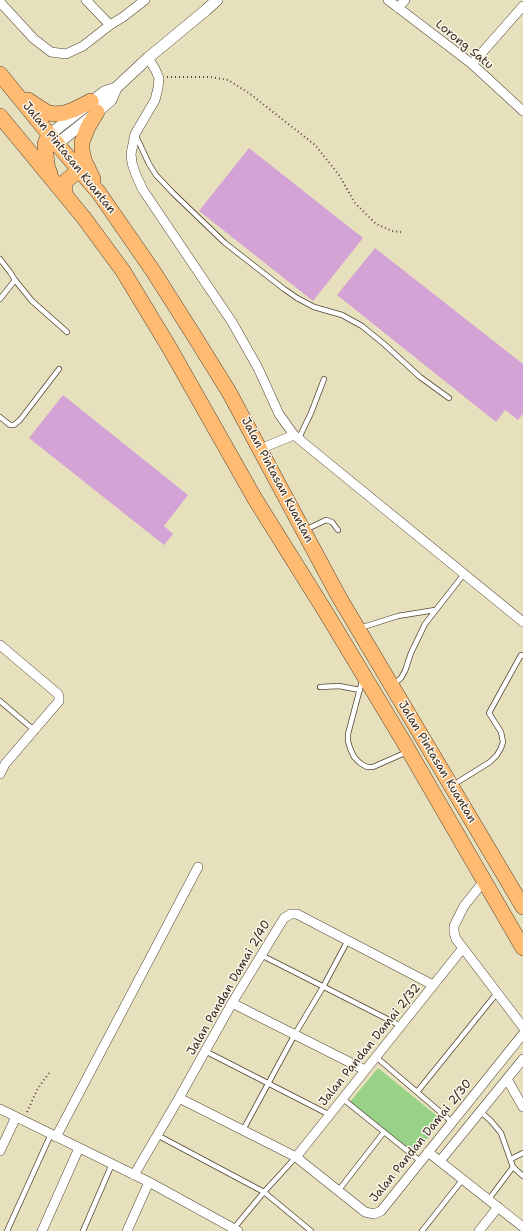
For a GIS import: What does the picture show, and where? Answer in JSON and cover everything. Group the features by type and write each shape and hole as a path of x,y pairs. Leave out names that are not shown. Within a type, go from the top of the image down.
{"highway":[{"name":"Jalan Pintasan Kuantan","path":"0,74 16,92 50,141 79,170 99,193 194,334 229,392 339,597 523,907"},
{"path":"16,92 48,113 64,113 94,107 84,135 82,150 84,160 99,193"},
{"name":"Jalan Pintasan Kuantan","path":"0,116 84,218 123,271 255,499 364,675 523,948"},
{"path":"20,140 30,145 50,141 47,165 51,178"},
{"path":"66,196 64,188 66,181 79,170"}],"street":[{"path":"86,0 110,25"},
{"path":"0,2 34,39 51,52 66,54 83,46 145,0"},
{"path":"50,141 94,107 111,100 116,88 148,58 217,0"},
{"name":"Lorong Satu","path":"388,0 472,64 523,111"},
{"path":"398,8 405,0"},
{"path":"472,64 523,6"},
{"path":"148,58 158,77 158,88 155,100 135,134 131,154 136,175 143,190 232,322 258,368 279,414 296,436 523,622"},
{"path":"260,449 296,436"},
{"path":"0,646 58,694 59,701 34,730 2,762 0,774"},
{"path":"53,1135 198,867"},
{"path":"484,881 464,906 454,926 454,932 456,939 523,1028"},
{"name":"Jalan Pandan Damai 2/40","path":"134,1175 260,955 284,918 291,914 297,914 433,985"},
{"name":"Jalan Pandan Damai 2/32","path":"296,1157 463,948"},
{"path":"232,1003 365,1070"},
{"name":"Jalan Pandan Damai 2/30","path":"179,1098 296,1157 365,1212 374,1214 381,1211 523,1034"},
{"path":"440,1162 523,1059"},
{"path":"507,1079 523,1108"},
{"path":"0,1109 149,1182 236,1230"},
{"path":"0,1151 20,1119"},
{"path":"42,1231 79,1148"},
{"path":"428,1152 523,1227"},
{"path":"127,1231 149,1182"},
{"path":"478,1231 498,1207"}],"lane":[{"path":"135,134 148,164 156,175 172,193 225,242 284,289 298,298 314,306 342,315 362,326 384,344 420,378 449,398"},
{"path":"0,259 32,301 66,332"},
{"path":"0,299 15,280"},
{"path":"0,417 10,425 14,425 20,420 59,369"},
{"path":"296,436 311,413 324,379"},
{"path":"303,531 326,520 332,522 338,530"},
{"path":"392,686 405,671 411,653 435,610 464,574"},
{"path":"358,628 398,616 435,610"},
{"path":"451,786 490,762 501,748 503,742 501,732 488,713 521,655 523,656"},
{"path":"364,675 348,734 348,741 354,757 367,767 373,767 408,751"},
{"path":"320,688 339,686 360,690"},
{"path":"0,701 34,730"},
{"path":"243,1130 295,1034 324,987 348,940"},
{"path":"260,955 401,1026"},
{"path":"417,1092 497,993"},
{"path":"205,1051 330,1115"},
{"path":"376,1057 452,1122"},
{"path":"342,1099 420,1161"},
{"path":"481,1112 501,1133 513,1167 523,1176"},
{"path":"338,1191 384,1132"},
{"path":"7,1231 53,1135"},
{"path":"157,1135 264,1192 311,1231"},
{"path":"511,1159 523,1153"},
{"path":"236,1230 264,1192 296,1157"},
{"path":"83,1231 112,1164"},
{"path":"488,1199 513,1167"},
{"path":"422,1231 463,1179"}],"path":[{"path":"158,77 210,77 228,80 249,93 315,145 339,175 355,203 376,224 392,231 401,232"},
{"path":"20,1119 37,1090 50,1072"}],"green space":[{"path":"378,1068 442,1120 415,1154 350,1102"}],"building":[{"path":"249,148 363,238 313,301 199,211"},
{"path":"375,248 523,364 523,414 518,420 505,410 496,422 337,295"},
{"path":"63,395 188,495 164,526 173,534 164,545 29,438"}]}
